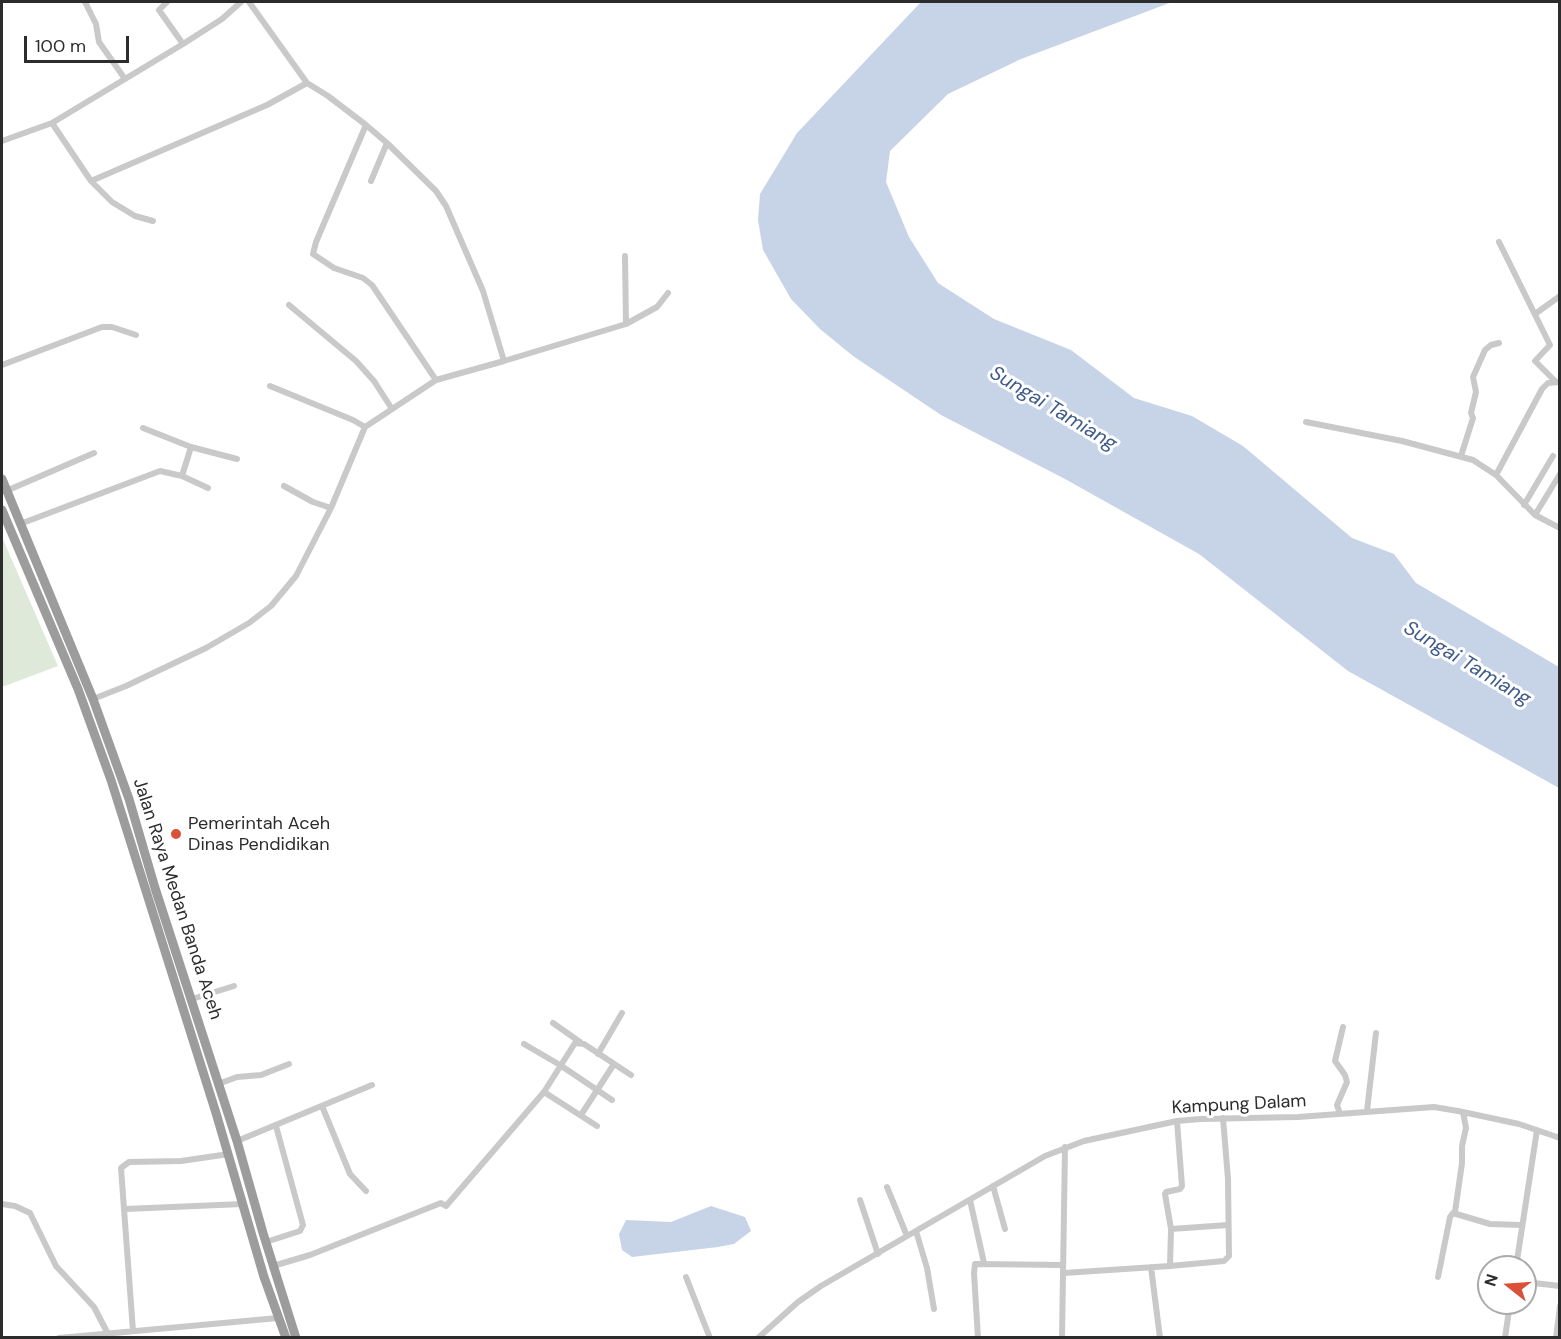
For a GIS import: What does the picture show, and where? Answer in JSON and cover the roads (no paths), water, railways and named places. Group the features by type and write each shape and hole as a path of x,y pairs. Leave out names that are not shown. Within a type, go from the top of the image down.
{"highway":[{"name":"Jalan Raya Medan Banda Aceh","path":"2,479 93,699 129,799 296,1338"},
{"name":"Jalan Raya Medan Banda Aceh","path":"2,510 78,689 111,780 285,1338"},
{"path":"145,891 155,888"},
{"path":"193,1041 203,1037"},
{"path":"252,1236 264,1237"}],"street":[{"path":"85,2 96,24 99,42 125,79"},
{"path":"167,2 159,10 183,44"},
{"path":"2,141 52,123 183,44 222,19 241,2"},
{"path":"249,2 307,83 366,124 436,191 446,206 483,291 504,361"},
{"path":"91,181 267,105 307,83"},
{"path":"52,123 91,181 112,202 135,216 153,221"},
{"path":"366,124 315,242 313,254 333,268 363,279 372,285 436,380"},
{"path":"371,181 387,143"},
{"path":"1499,242 1550,346 1535,361 1558,382"},
{"path":"625,256 626,324"},
{"path":"93,699 206,648 249,623 271,606 296,576 331,508 365,428 436,380 626,324 657,307 668,293"},
{"path":"1535,314 1560,296"},
{"path":"289,305 356,361 374,381 392,409"},
{"path":"2,365 102,327 112,327 136,335"},
{"path":"1461,456 1473,418 1471,411 1476,392 1473,378 1485,350 1499,343"},
{"path":"1496,475 1542,390 1548,384 1558,382"},
{"path":"270,386 353,420 365,428"},
{"path":"1306,422 1402,441 1461,456 1496,475 1535,515 1560,528"},
{"path":"142,428 191,447 237,459"},
{"path":"182,476 191,447"},
{"path":"6,491 94,453"},
{"path":"1524,505 1553,456"},
{"path":"20,524 153,473 164,471 182,476 208,488"},
{"path":"1535,515 1560,474"},
{"path":"284,486 331,508"},
{"path":"192,999 234,986"},
{"path":"598,1054 622,1013"},
{"path":"554,1023 632,1075"},
{"path":"1340,1114 1337,1105 1347,1082 1335,1061 1343,1027"},
{"path":"1367,1112 1376,1033"},
{"path":"273,1266 310,1255 441,1203 446,1206 544,1092 575,1043 580,1042"},
{"path":"524,1044 612,1100"},
{"path":"218,1084 237,1077 261,1075 290,1064"},
{"path":"580,1116 614,1064"},
{"path":"237,1142 372,1085"},
{"path":"544,1092 597,1126"},
{"path":"322,1106 350,1174 366,1191"},
{"name":"Kampung Dalam","path":"758,1338 808,1294 1045,1156 1084,1141 1177,1121 1340,1114 1434,1107 1537,1130 1560,1138"},
{"path":"1438,1277 1450,1217 1455,1212 1466,1128 1463,1112"},
{"path":"978,1338 973,1269 975,1264 1063,1269 1170,1266 1227,1259 1229,1256 1223,1118"},
{"path":"1170,1266 1171,1229 1165,1193 1182,1186 1177,1121"},
{"path":"264,1237 300,1231 303,1225 276,1126"},
{"path":"1518,1255 1537,1130"},
{"path":"1062,1338 1065,1147"},
{"path":"133,1331 125,1209 120,1172 126,1163 181,1161 229,1154"},
{"path":"993,1186 1005,1229"},
{"path":"887,1187 907,1236"},
{"path":"860,1200 878,1254"},
{"path":"970,1200 984,1263"},
{"path":"2,1204 15,1206 30,1213 56,1266 94,1307 107,1332"},
{"path":"125,1209 243,1204"},
{"path":"1455,1212 1490,1224 1522,1225"},
{"path":"1171,1229 1228,1225"},
{"path":"916,1231 929,1278 934,1309"},
{"path":"1150,1267 1160,1338"},
{"path":"686,1277 710,1338"},
{"path":"1537,1283 1560,1286"},
{"path":"1556,1338 1560,1306"},
{"path":"1505,1338 1508,1315"},
{"path":"58,1338 278,1318"}],"water":[{"name":"Sungai Tamiang","path":"921,2 1172,2 1021,59 948,94 890,151 886,182 909,237 938,283 994,319 1071,350 1134,398 1192,416 1243,446 1352,538 1394,554 1416,583 1559,667 1559,788 1348,671 1199,554 1065,479 941,415 853,356 820,329 791,299 763,250 758,220 760,194 797,133"},
{"path":"711,1206 745,1217 751,1231 734,1244 718,1247 632,1257 622,1250 619,1234 626,1220 671,1222"}],"place":[{"name":"Pemerintah Aceh Dinas Pendidikan","path":"176,834"}]}
